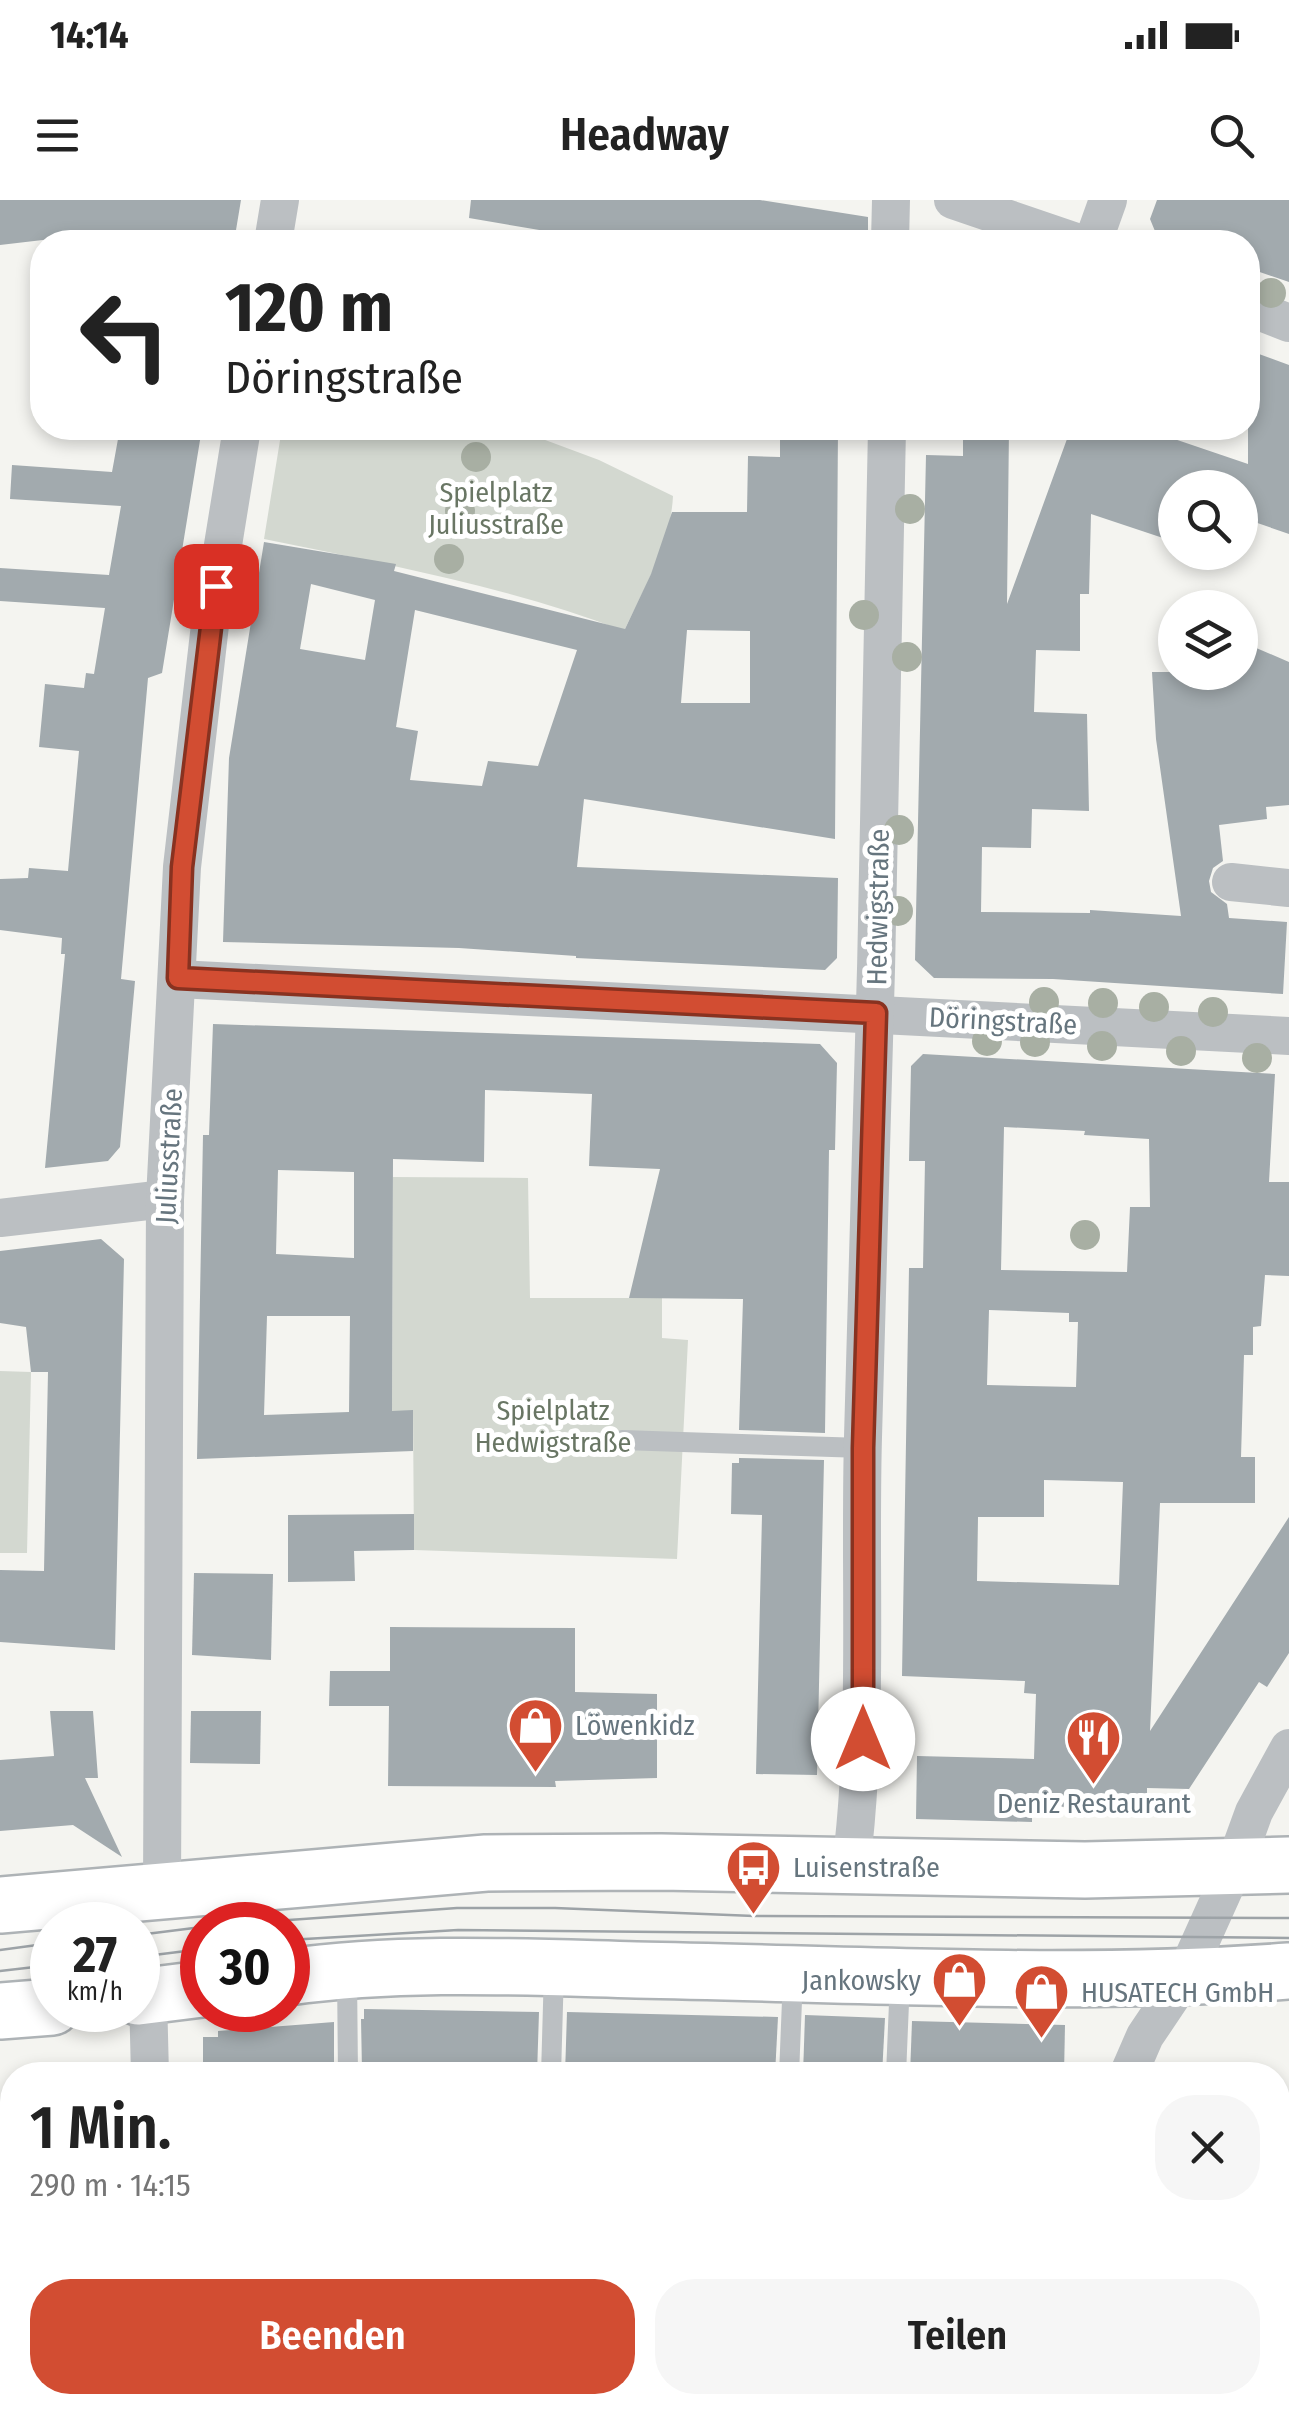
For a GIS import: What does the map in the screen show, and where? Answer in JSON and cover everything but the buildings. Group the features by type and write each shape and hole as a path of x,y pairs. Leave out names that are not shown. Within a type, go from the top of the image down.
{"main road":[{"path":"0,1905 486,1863 1085,1870 1289,1864"},
{"path":"310,1975 460,1966 1072,1980 1289,1971"},
{"path":"0,2011 30,2009"}],"street":[{"path":"275,230 280,200"},
{"path":"890,230 891,200"},
{"path":"953,200 1041,230"},
{"path":"1097,230 1108,200"},
{"path":"1260,311 1289,322"},
{"name":"Juliusstraße","path":"162,1889 165,1199 182,867 210,625 240,440"},
{"name":"Hedwigstraße","path":"851,1866 862,1762 863,1448 887,440"},
{"path":"1231,882 1289,888"},
{"name":"Döringstraße","path":"178,978 1289,1036"},
{"path":"0,1218 165,1199"},
{"path":"1134,2062 1145,2036 1184,1978 1254,1812 1289,1748"},
{"path":"146,2032 149,2062"}],"lane":[{"path":"622,1440 863,1448"},
{"path":"551,2062 554,1968"},
{"path":"347,1971 348,2062"},
{"path":"789,2062 792,1974"},
{"path":"897,2062 900,1977"}],"green space":[{"name":"Spielplatz Juliusstraße","path":"280,440 545,440 599,460 673,496 667,531 655,565 624,631 491,589 264,539"},
{"name":"Spielplatz Hedwigstraße","path":"393,1177 528,1178 530,1298 662,1298 662,1338 688,1340 677,1559 414,1550 413,1411 392,1411"},
{"path":"0,1371 31,1372 27,1553 0,1553"}],"tram line":[{"path":"310,1919 457,1908 754,1916 1289,1918"},
{"path":"160,1932 180,1930"},
{"path":"310,1939 458,1930 1289,1938"},
{"path":"0,1950 30,1946"},
{"path":"160,1954 180,1952"},
{"path":"0,1971 30,1968"}],"place":[{"name":"Löwenkidz","path":"536,1774"},
{"name":"Deniz Restaurant","path":"1094,1786"},
{"name":"Luisenstraße","path":"754,1916"},
{"name":"Jankowsky","path":"960,2029"},
{"name":"HUSATECH GmbH","path":"1042,2041"}],"route":[{"path":"216,586 182,867 178,978 876,1013 863,1448 863,1739"}]}
